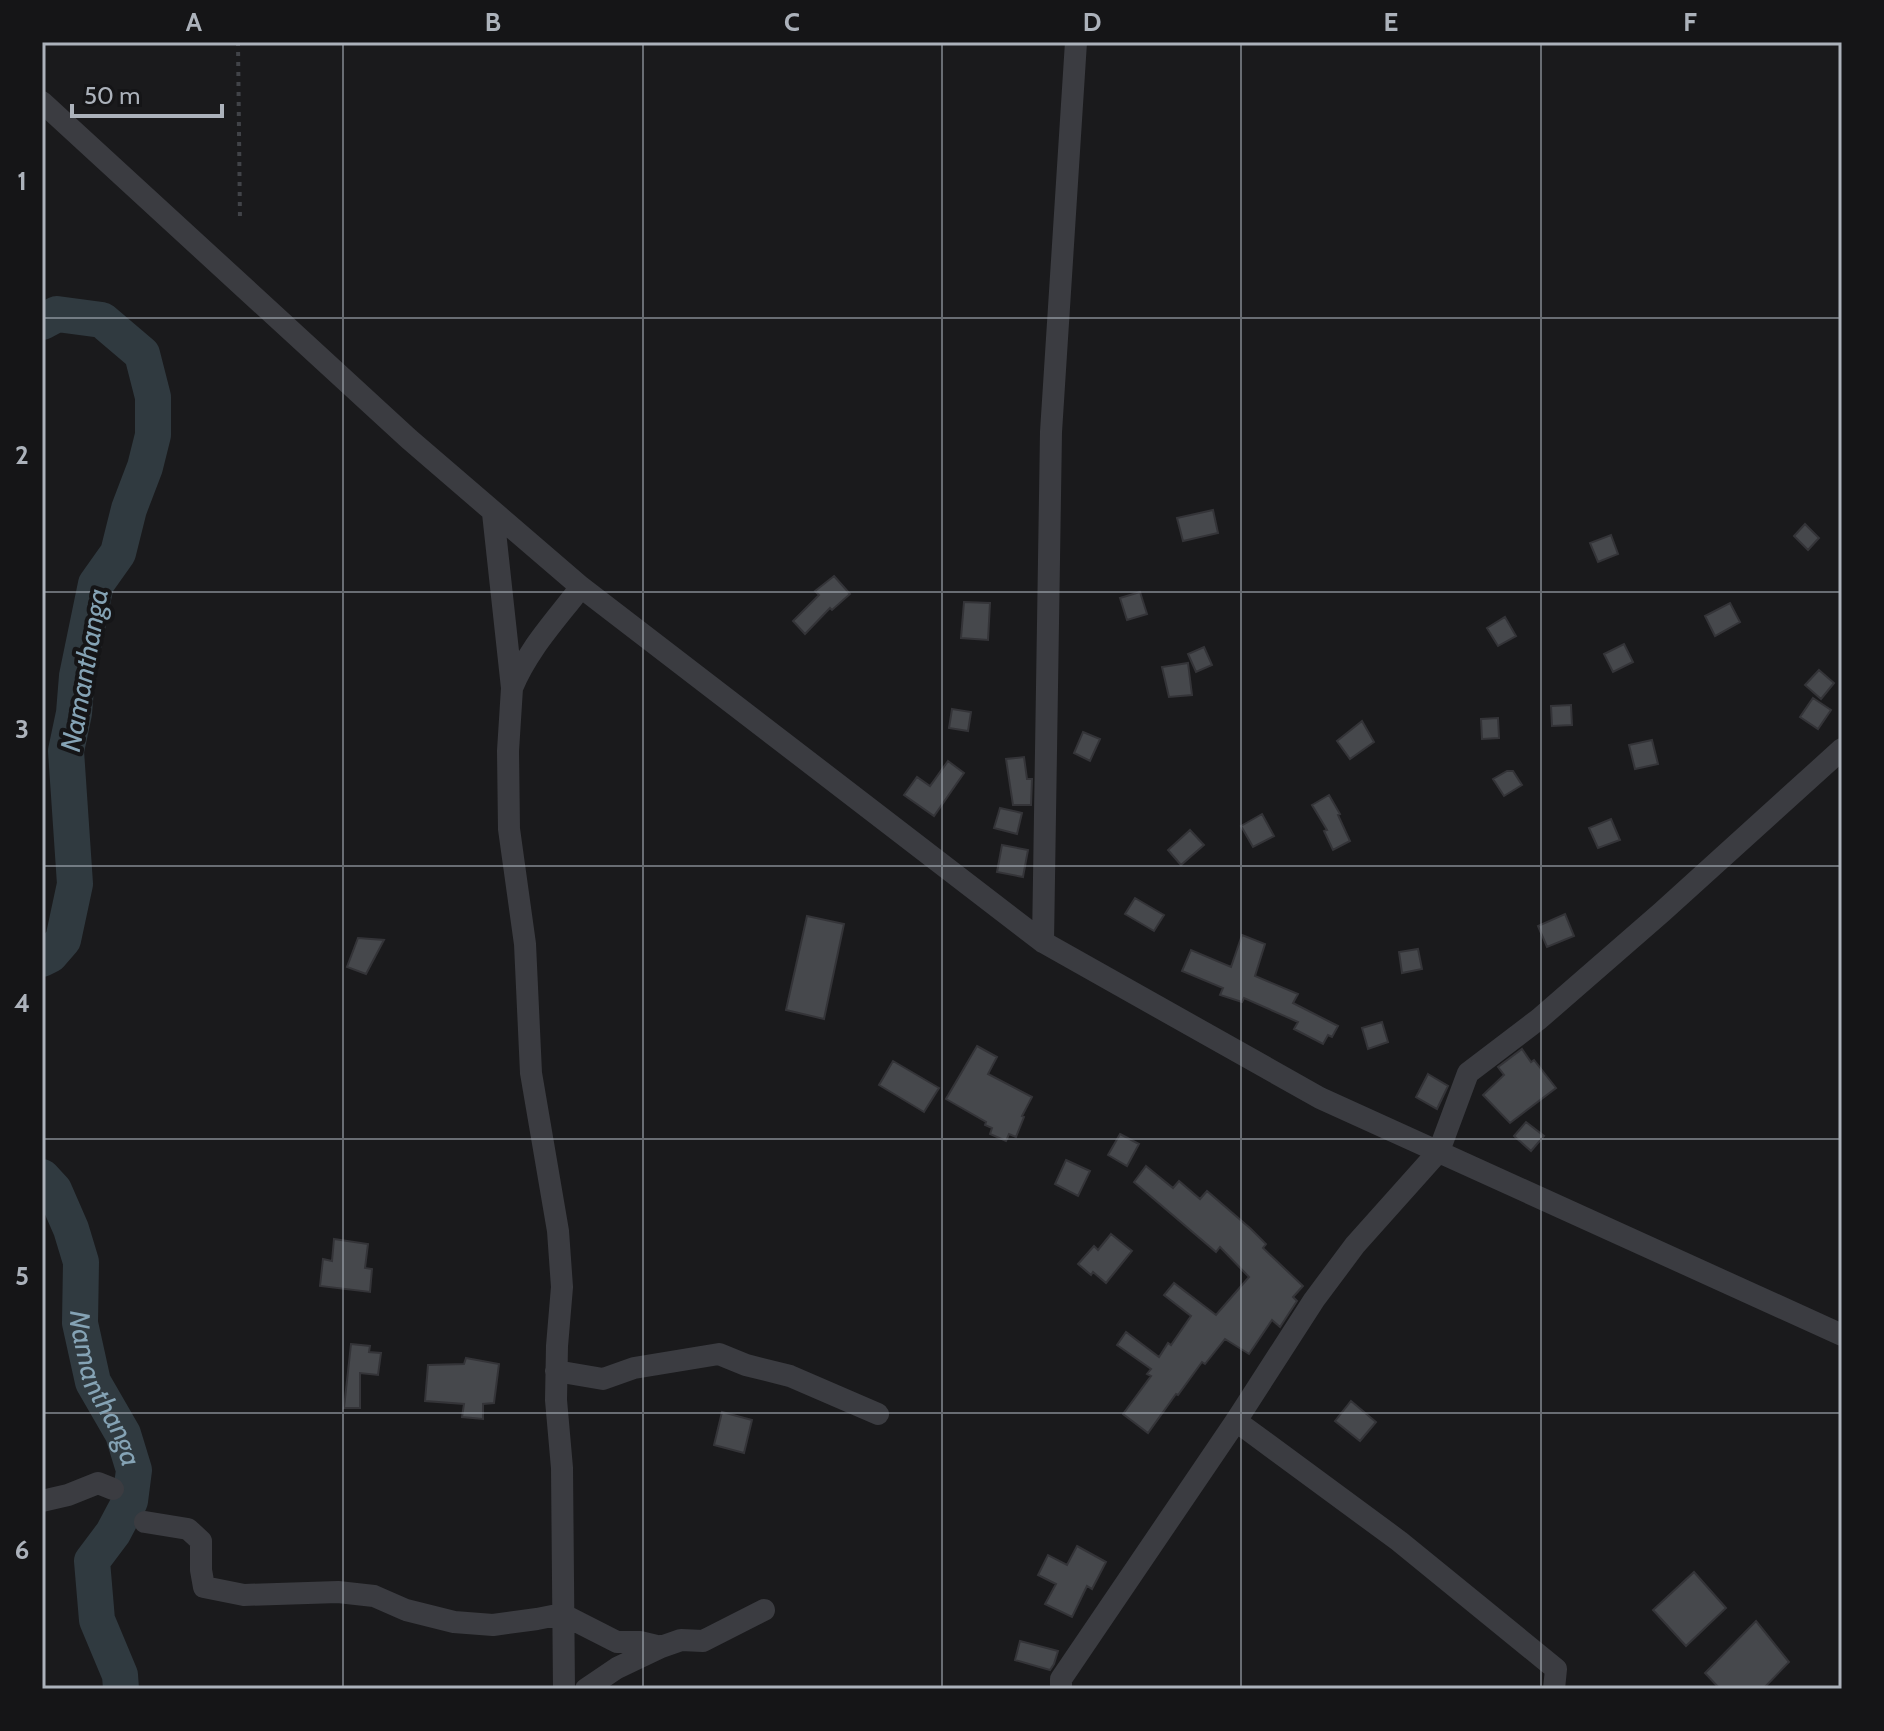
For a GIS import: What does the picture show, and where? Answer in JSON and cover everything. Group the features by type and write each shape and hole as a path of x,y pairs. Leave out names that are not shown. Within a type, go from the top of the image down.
{"street":[{"path":"1043,942 1051,432 1076,42"},
{"path":"46,106 409,439 581,587 1043,942 1320,1098 1842,1335"},
{"path":"493,513 512,688 508,751 509,829 525,944 531,1073 558,1231 562,1287 556,1400 562,1468 564,1689"},
{"path":"512,688 536,643 581,587"},
{"path":"1061,1689 1061,1679 1314,1300 1347,1256 1439,1151 1468,1073 1539,1019 1842,749"},
{"path":"556,1371 603,1379 634,1368 719,1354 746,1365 790,1376 878,1414"},
{"path":"1236,1421 1399,1541 1556,1669 1554,1689"},
{"path":"42,1501 98,1483 113,1489"},
{"path":"145,1522 188,1529 201,1541 204,1587 244,1595 338,1592 374,1596 406,1610 454,1622 493,1625 562,1614 617,1642 640,1642 661,1647"},
{"path":"586,1689 617,1668 661,1647 681,1640 703,1641 764,1610"}],"path":[{"path":"238,42 240,221"}],"building":[{"path":"1213,510 1218,533 1183,541 1177,518"},
{"path":"1805,524 1819,538 1808,550 1794,536"},
{"path":"1611,535 1618,554 1598,562 1590,543"},
{"path":"834,576 850,594 832,610 830,608 805,634 793,621 819,595 815,591"},
{"path":"1140,592 1147,614 1127,620 1120,598"},
{"path":"964,602 990,603 988,640 961,638"},
{"path":"1730,603 1740,622 1715,636 1705,616"},
{"path":"1505,617 1516,636 1498,646 1487,628"},
{"path":"1624,644 1633,662 1613,672 1604,654"},
{"path":"1204,647 1212,665 1196,672 1188,654"},
{"path":"1188,663 1192,695 1169,697 1162,667"},
{"path":"1819,670 1834,683 1821,699 1805,685"},
{"path":"1813,698 1831,710 1818,729 1800,717"},
{"path":"1571,705 1572,725 1552,726 1551,706"},
{"path":"952,709 971,712 968,731 949,728"},
{"path":"1498,718 1499,738 1482,739 1481,719"},
{"path":"1362,721 1374,742 1350,759 1337,741"},
{"path":"1083,732 1100,739 1090,761 1074,753"},
{"path":"1652,740 1658,764 1635,769 1629,745"},
{"path":"1024,757 1027,779 1032,779 1031,805 1013,805 1006,759"},
{"path":"948,761 964,773 934,816 904,795 917,777 930,786"},
{"path":"1513,771 1522,785 1504,796 1493,779"},
{"path":"1329,795 1350,841 1333,850 1324,831 1327,830 1312,805"},
{"path":"1000,808 1022,813 1017,834 994,828"},
{"path":"1262,814 1274,836 1253,847 1241,826"},
{"path":"1611,819 1620,840 1598,848 1589,828"},
{"path":"1190,830 1204,845 1181,865 1168,850"},
{"path":"1002,845 1028,850 1023,877 997,872"},
{"path":"1135,898 1164,915 1154,931 1125,914"},
{"path":"1565,914 1574,936 1547,947 1538,926"},
{"path":"807,916 844,924 824,1019 786,1010"},
{"path":"1242,935 1265,944 1255,976 1298,994 1293,1003 1338,1026 1332,1037 1328,1035 1323,1044 1294,1029 1298,1022 1244,998 1242,1002 1220,995 1223,988 1182,971 1191,950 1231,967"},
{"path":"358,938 384,940 366,974 347,967"},
{"path":"1418,949 1422,969 1402,973 1399,952"},
{"path":"1382,1022 1388,1042 1368,1049 1362,1028"},
{"path":"977,1046 997,1057 988,1074 1032,1097 1016,1137 1009,1134 1006,1141 990,1134 992,1128 985,1125 986,1122 946,1099"},
{"path":"1522,1049 1556,1088 1510,1123 1483,1095 1504,1075 1498,1067"},
{"path":"893,1061 939,1088 924,1112 879,1085"},
{"path":"1428,1074 1448,1086 1437,1109 1416,1097"},
{"path":"1526,1122 1544,1136 1531,1151 1514,1136"},
{"path":"1120,1134 1139,1144 1127,1166 1108,1155"},
{"path":"1066,1160 1090,1171 1078,1196 1055,1184"},
{"path":"1146,1166 1173,1188 1179,1181 1200,1199 1207,1191 1251,1229 1266,1244 1263,1248 1303,1286 1293,1297 1297,1301 1280,1327 1272,1320 1249,1354 1225,1339 1205,1364 1202,1362 1148,1433 1123,1414 1151,1376 1147,1374 1151,1369 1117,1345 1126,1332 1159,1357 1191,1316 1164,1295 1174,1283 1216,1315 1249,1277 1220,1247 1216,1252 1134,1182"},
{"path":"1111,1234 1132,1251 1106,1283 1078,1264 1094,1246 1098,1250"},
{"path":"334,1239 368,1244 365,1268 372,1269 370,1292 320,1286 323,1259 332,1261"},
{"path":"351,1344 370,1346 369,1352 381,1353 378,1375 360,1373 360,1408 344,1408"},
{"path":"466,1358 499,1364 494,1403 483,1404 483,1419 462,1417 464,1404 425,1401 428,1365 464,1364"},
{"path":"1351,1401 1376,1422 1360,1441 1335,1421"},
{"path":"722,1412 752,1420 744,1453 714,1445"},
{"path":"1077,1546 1106,1562 1092,1589 1087,1586 1072,1617 1045,1604 1056,1584 1038,1575 1048,1555 1067,1565"},
{"path":"1694,1572 1726,1608 1686,1646 1653,1610"},
{"path":"1756,1621 1789,1662 1763,1689 1720,1689 1705,1673"},
{"path":"1020,1641 1058,1651 1050,1670 1015,1660"}],"waterway":[{"name":"Namanthanga","path":"42,322 57,314 102,320 142,354 153,397 153,435 145,467 129,509 118,553 96,584 77,676 74,713 66,751 75,884 63,940 50,955 42,959"},
{"name":"Namanthanga","path":"42,1177 54,1190 81,1262 80,1323 93,1382 123,1434 134,1470 130,1501 113,1533 92,1561 97,1620 120,1675 121,1689"}]}
